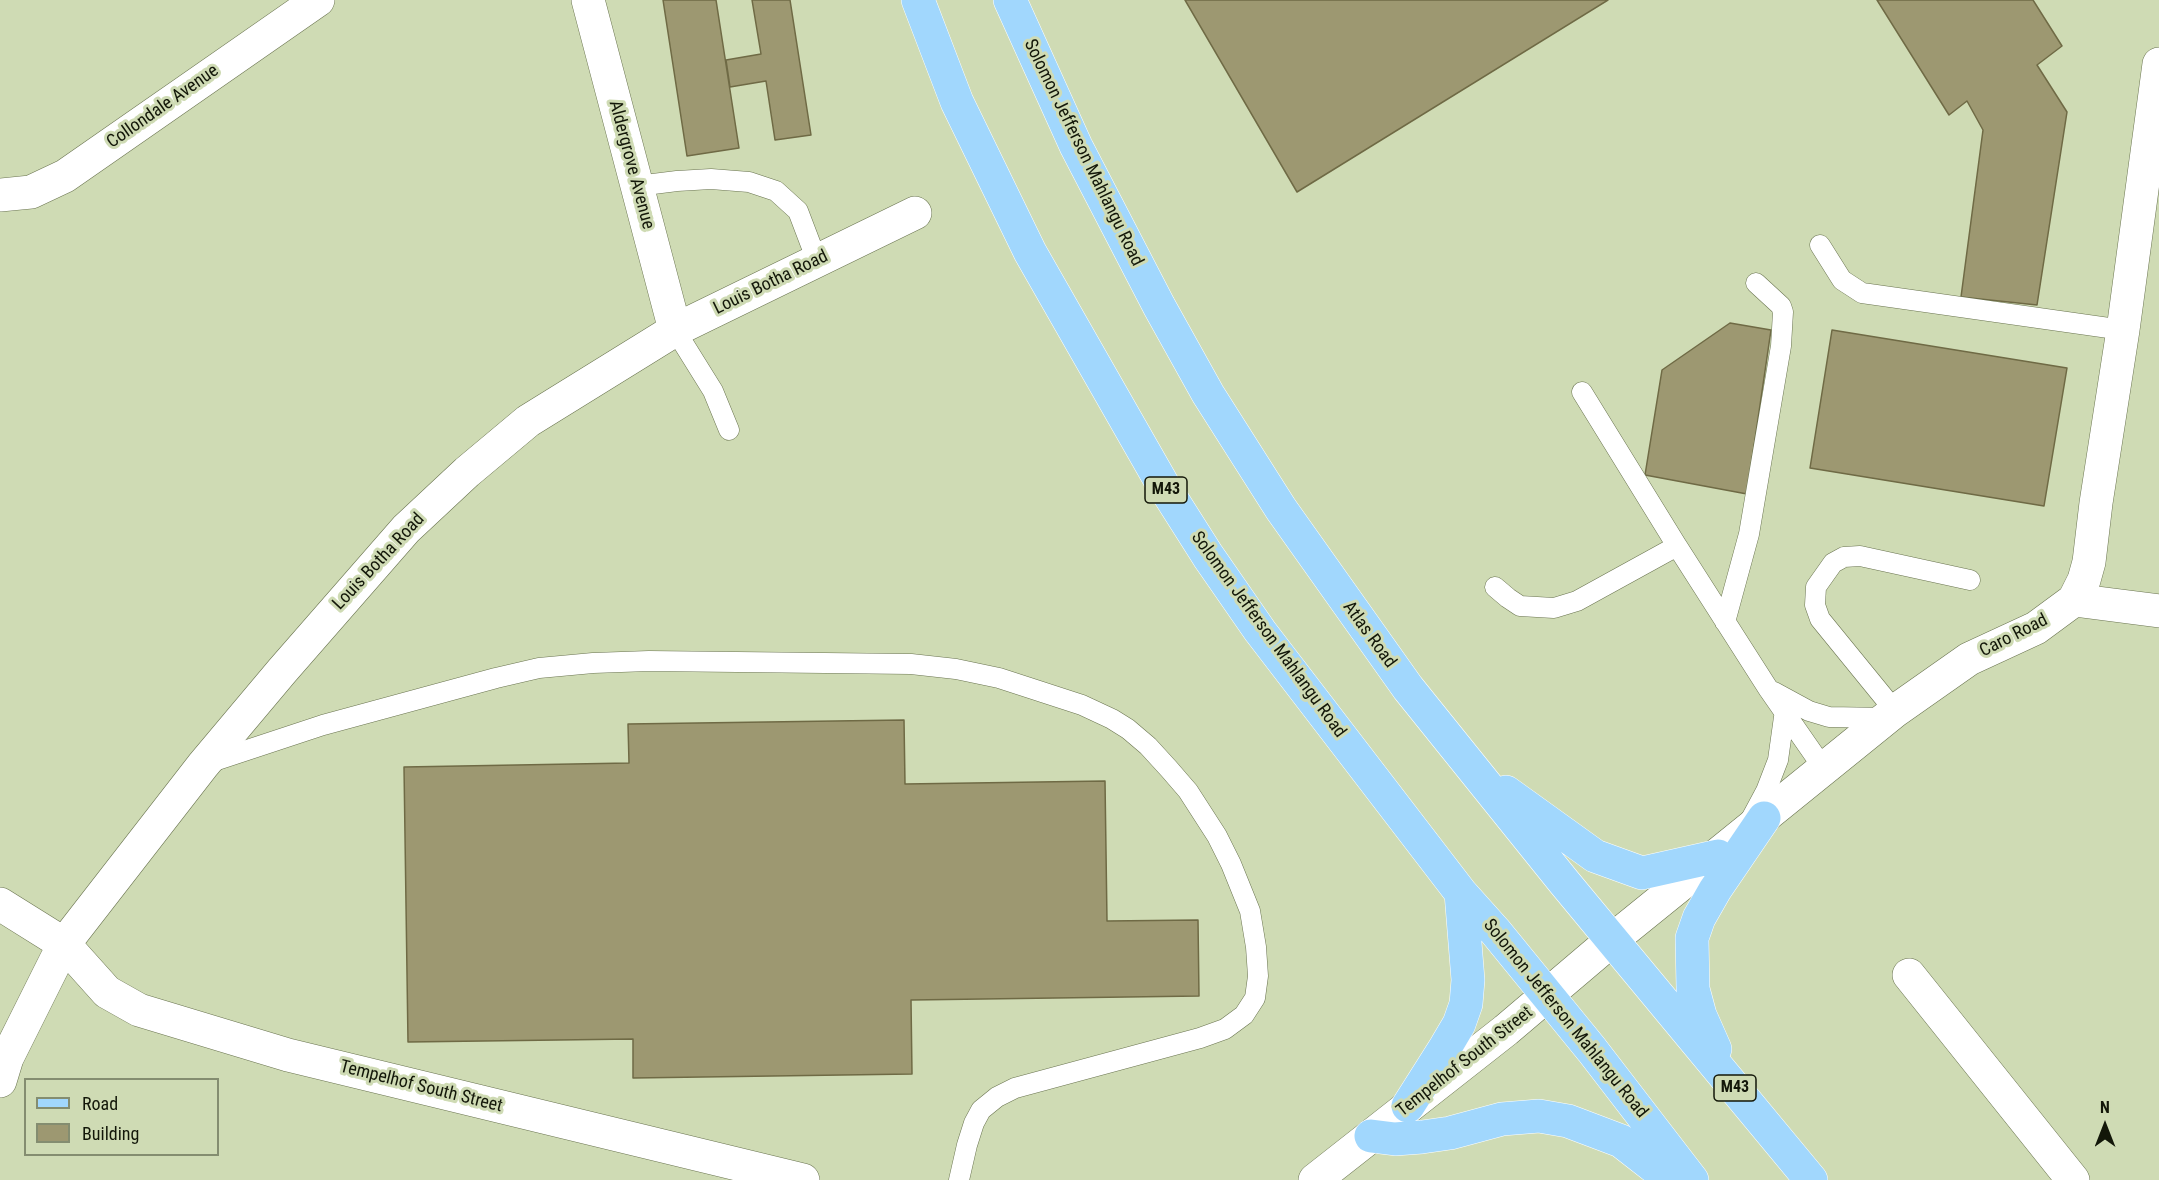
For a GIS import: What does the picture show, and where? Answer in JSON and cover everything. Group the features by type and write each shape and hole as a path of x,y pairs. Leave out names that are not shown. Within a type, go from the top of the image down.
{"main road":[{"name":"Solomon Jefferson Mahlangu Road","path":"918,0 957,102 1030,252 1163,485 1208,556 1260,632 1461,893 1592,1050 1692,1180"},
{"name":"Solomon Jefferson Mahlangu Road","path":"1010,0 1076,146 1159,306"},
{"name":"Atlas Road","path":"1159,306 1208,394 1281,508 1408,688 1612,940"},
{"path":"1475,770 1595,856 1642,873 1718,856"},
{"path":"1726,1077 1700,1015 1693,989 1692,938 1699,918 1753,826"},
{"path":"1408,1106 1459,1024 1466,1004 1468,980 1461,893"},
{"name":"M43","path":"1612,940 1811,1180"},
{"path":"1371,1136 1422,1137 1450,1133 1502,1119 1539,1116 1568,1121 1621,1141 1671,1180"}],"street":[{"name":"Collondale Avenue","path":"0,195 31,192 65,176 318,0"},
{"name":"Aldergrove Avenue","path":"588,0 675,330"},
{"name":"Caro Road","path":"1612,940 1891,715 1969,659 2036,628 2074,600 2084,580 2089,562 2159,64"},
{"name":"Louis Botha Road","path":"0,1081 7,1058 64,944 203,765 406,529 467,472 528,422 675,330 915,213"},
{"path":"2074,600 2159,611"},
{"name":"Tempelhof South Street","path":"0,904 64,944 107,992 140,1010 288,1055 788,1178"},
{"name":"Tempelhof South Street","path":"1315,1180 1548,996 1612,940"},
{"path":"1909,975 2073,1180"}],"lane":[{"path":"637,186 711,179 749,182 776,191 798,211 817,261"},
{"path":"1820,245 1842,280 1862,293 2123,330"},
{"path":"1725,622 1749,534 1781,346 1784,312 1781,306 1756,283"},
{"path":"675,330 713,391 729,430"},
{"path":"1582,392 1725,622 1824,769"},
{"path":"1495,587 1520,606 1554,608 1577,601 1677,546"},
{"path":"1891,715 1820,619 1815,605 1816,587 1833,563 1844,557 1860,556 1971,580"},
{"path":"203,765 323,725 496,678 539,668 593,663 649,661 911,664 956,669 999,678 1082,705 1112,718 1148,746 1188,791 1222,845 1250,911 1258,976 1255,998 1244,1015 1225,1029 1015,1088 997,1097 981,1110 974,1123 959,1180"},
{"path":"1769,690 1809,711 1829,717 1891,715"},
{"path":"1753,826 1776,767 1785,710"}],"building":[{"path":"663,0 716,0 739,148 687,156"},
{"path":"752,0 790,0 811,135 775,140 766,81 730,87 726,60 761,54"},
{"path":"1185,0 1608,0 1297,192"},
{"path":"1877,0 2033,0 2062,46 2037,65 2067,112 2037,305 1961,297 1983,130 1967,101 1949,115"},
{"path":"1730,323 1771,330 1747,494 1645,475 1662,370"},
{"path":"1832,330 2067,368 2044,506 1810,468"},
{"path":"904,720 905,784 1105,781 1107,921 1198,920 1199,996 911,1000 912,1074 633,1078 633,1039 408,1042 404,767 629,763 628,724"}]}
